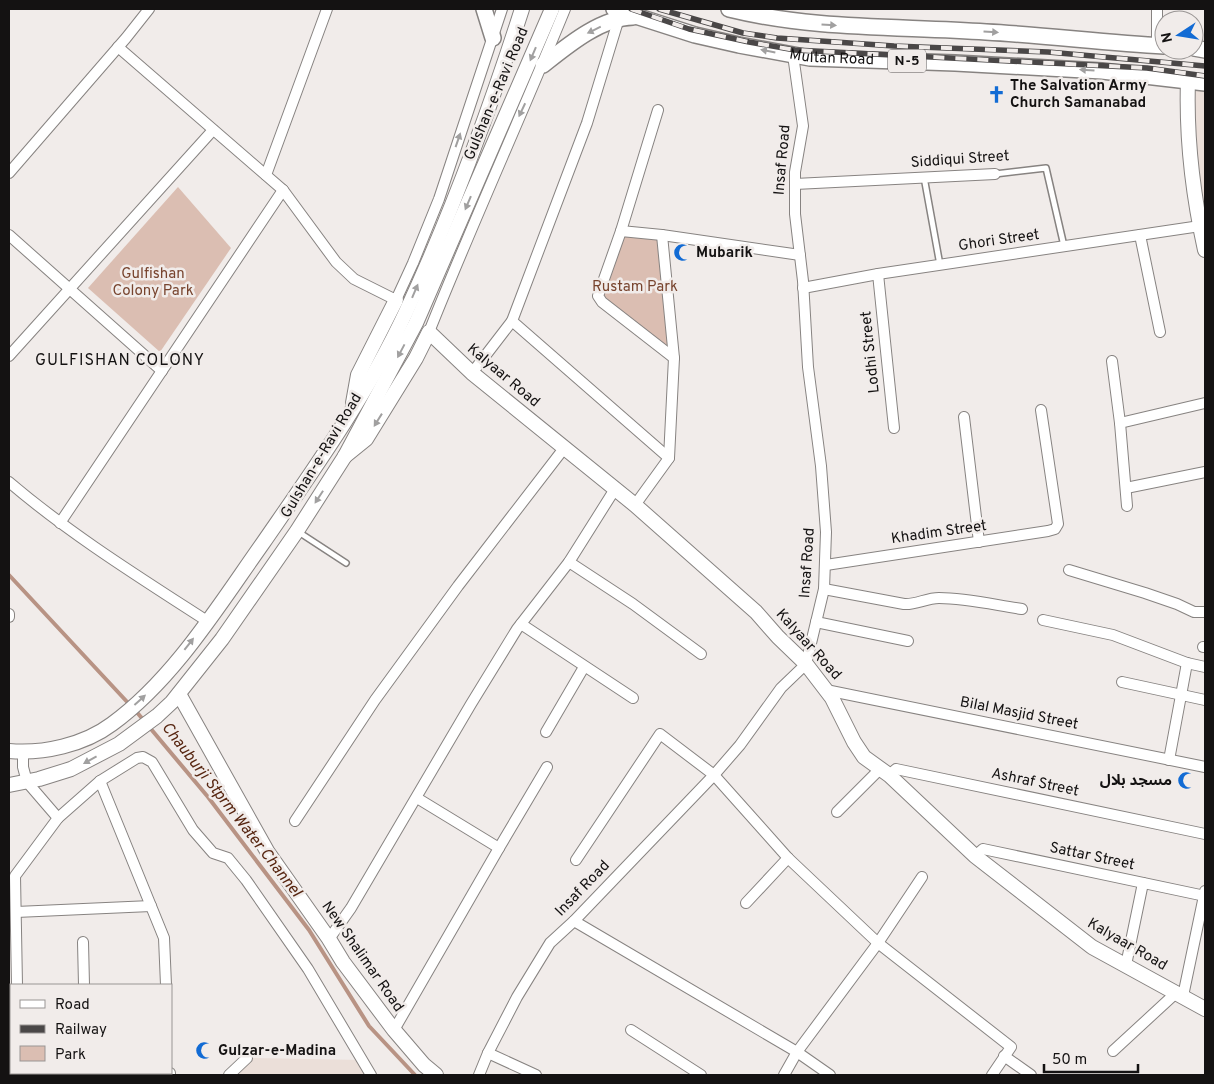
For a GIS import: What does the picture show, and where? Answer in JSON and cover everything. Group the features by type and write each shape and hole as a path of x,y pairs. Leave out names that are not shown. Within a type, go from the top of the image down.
{"main road":[{"path":"484,9 493,38"},
{"name":"Gulshan-e-Ravi Road","path":"16,751 44,750 85,739 119,718 160,682 224,598 321,458 365,389 404,316 456,194 522,9"},
{"name":"Gulshan-e-Ravi Road","path":"9,785 60,773 85,763 132,735 175,698 222,639 297,531 345,456 416,323 552,9"},
{"name":"Multan Road","path":"729,9 811,24 985,32 1154,45"},
{"path":"543,66 617,13"},
{"name":"Multan Road","path":"617,13 640,17 695,35 810,58 1102,71 1205,83"},
{"path":"1188,81 1187,105 1195,206 1205,250"},
{"path":"351,411 358,375 396,300"},
{"path":"345,456 366,439 416,358 429,332"},
{"name":"Kalyaar Road","path":"429,332 472,373 635,505 756,612 806,664 832,698 854,742 864,757 884,772 975,856 1092,947 1205,1008"},
{"path":"224,598 240,612"},
{"name":"New Shalimar Road","path":"175,698 267,852 329,939 343,962 394,1030 424,1065 436,1075"}],"street":[{"path":"9,173 149,9"},
{"path":"266,175 328,9"},
{"path":"118,47 283,190 336,262 354,279 396,300 438,199 502,9"},
{"path":"429,332 514,127 543,66 565,9"},
{"path":"472,373 512,321 587,123 617,13"},
{"name":"Insaf Road","path":"479,1075 488,1053 517,997 550,943 574,921 714,775 740,745 781,688 806,664 824,589 826,564 825,513 808,367 803,288 795,214 795,172 803,126 793,55"},
{"path":"658,110 621,231 598,296 602,302 674,358"},
{"path":"9,356 213,130"},
{"name":"Siddiqui Street","path":"794,184 995,174"},
{"path":"60,523 283,190"},
{"name":"Ghori Street","path":"803,288 940,264 1200,226"},
{"path":"621,231 800,255"},
{"path":"9,235 162,371"},
{"path":"635,505 669,458 674,358 662,235"},
{"path":"1140,235 1160,332"},
{"name":"Lodhi Street","path":"878,274 894,428"},
{"path":"512,321 669,458"},
{"path":"1112,361 1120,423 1127,506"},
{"path":"1120,423 1205,403"},
{"name":"Khadim Street","path":"826,564 1055,529 1058,524 1041,410"},
{"path":"964,417 979,542"},
{"path":"295,821 375,700 458,586 565,447"},
{"path":"1126,488 1205,472"},
{"path":"9,482 60,523 207,621"},
{"path":"329,939 351,908 417,798 470,704 521,624 568,562 615,489"},
{"path":"568,562 633,604 701,654"},
{"path":"1069,570 1145,593 1194,612 1205,612"},
{"path":"824,589 904,604 937,598 1022,609"},
{"path":"1043,620 1113,635 1188,663 1205,667"},
{"path":"816,622 908,641"},
{"path":"521,624 633,698"},
{"path":"1169,760 1188,663"},
{"path":"546,732 584,666"},
{"path":"1122,682 1205,700"},
{"name":"Bilal Masjid Street","path":"826,690 1205,767"},
{"path":"576,860 660,734 714,775 788,858 878,943 1011,1047 992,1075"},
{"path":"16,751 27,782 58,818"},
{"path":"17,984 14,868 58,818 100,781 143,756 152,762 193,830 213,853 228,858 246,880 308,968 371,1075"},
{"path":"394,1030 548,767"},
{"name":"Ashraf Street","path":"884,772 896,769 1205,834"},
{"path":"837,812 884,772"},
{"path":"100,781 164,938 166,984"},
{"path":"417,798 499,848"},
{"name":"Sattar Street","path":"975,856 983,849 1205,895"},
{"path":"746,902 788,858"},
{"path":"784,1075 796,1052 878,943 922,877"},
{"path":"1126,965 1143,883"},
{"path":"1113,1051 1180,994 1205,895"},
{"path":"16,912 151,906"},
{"path":"574,921 796,1052 830,1075"},
{"path":"83,942 84,984"},
{"path":"631,1030 701,1075"},
{"path":"488,1053 536,1075"},
{"path":"1004,1056 1031,1075"},
{"path":"229,1075 247,1058"}],"lane":[{"name":"Siddiqui Street","path":"995,174 1046,168 1064,246"},
{"path":"924,177 940,264"},
{"path":"297,531 346,563"}],"shaded area":[{"path":"1180,80 1205,82 1205,207 1195,206"},
{"path":"250,1058 363,1060 371,1075 235,1075"}],"green space":[{"name":"Gulfishan Colony Park","path":"178,187 231,248 160,352 88,288"},
{"name":"Rustam Park","path":"621,231 662,237 674,358 602,302 599,290"}],"waterway":[{"name":"Chauburji Stprm Water Channel","path":"9,575 130,705"},
{"name":"Chauburji Stprm Water Channel","path":"135,710 208,797 309,930 369,1026 415,1075"}],"railway":[{"path":"631,9 689,29 795,50 1147,68 1205,76"},
{"path":"659,9 743,33 777,38 894,46 1048,52 1205,66"}],"place":[{"name":"The Salvation Army Church Samanabad","path":"996,95"},
{"name":"Mubarik","path":"682,253"},
{"name":"مسجد بلال","path":"1186,781"},
{"name":"Gulzar-e-Madina","path":"204,1051"}],"district":[{"name":"GULFISHAN COLONY","path":"120,361"}]}
